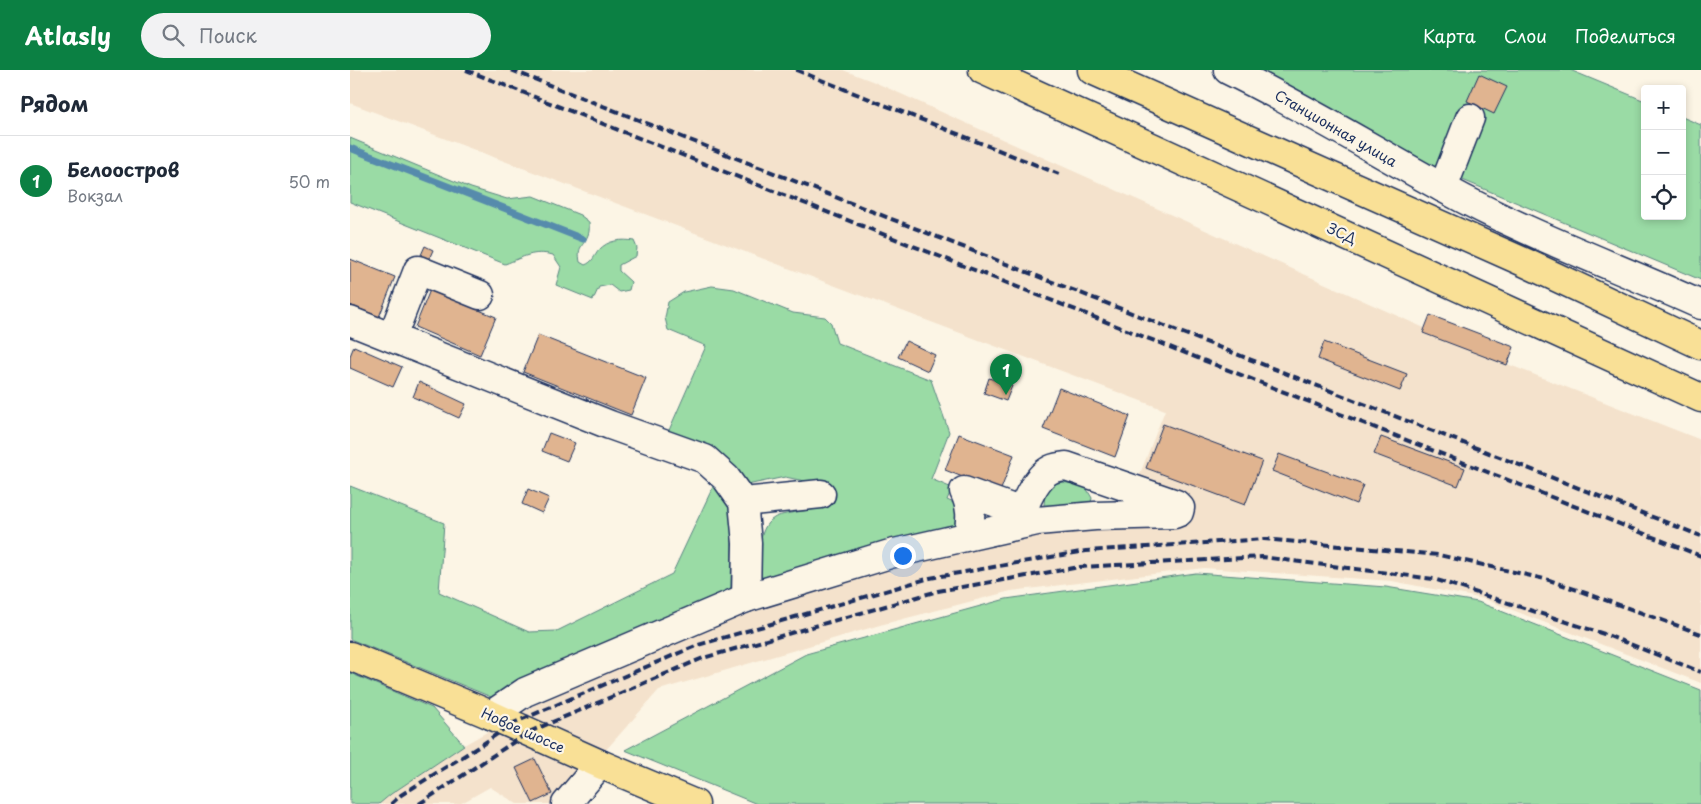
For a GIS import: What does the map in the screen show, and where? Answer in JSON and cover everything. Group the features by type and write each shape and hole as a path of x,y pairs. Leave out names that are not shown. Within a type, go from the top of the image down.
{"main road":[{"name":"ЗСД","path":"983,70 1701,398"},
{"path":"1092,70 1526,263 1701,346"},
{"name":"Новое шоссе","path":"350,656 695,804"}],"street":[{"name":"Станционная улица","path":"1228,70 1261,86 1443,188 1518,226 1701,305"},
{"path":"1443,188 1470,118"},
{"path":"392,337 418,270 480,295"},
{"path":"350,321 594,419 705,459 726,478 743,502 747,543 746,598"},
{"path":"490,715 525,692 746,598 890,554 968,536 1019,518 1174,514 1179,512 1180,508 1176,504 1133,488 1066,466 1050,470 1038,480 1019,518"},
{"path":"1093,476 1099,484 1102,504 1095,516"},
{"path":"1128,515 1133,488"},
{"path":"968,536 971,522 970,505 964,491 1019,518"},
{"path":"743,502 821,494"},
{"path":"566,804 600,764"}],"shaded area":[{"path":"350,70 843,70 872,81 1487,356 1701,440 1701,683 1484,599 1392,581 1204,568 1011,591 880,625 659,690 558,804 517,804 490,787 460,804 379,804 464,745 600,668 857,574 1041,529 1129,523 1138,479 1165,410 350,103"}],"green space":[{"path":"1228,70 1570,70 1641,99 1641,220 1686,220 1686,119 1701,125 1701,280 1434,168"},
{"path":"350,138 471,188 507,199 533,196 580,215 589,222 589,233 579,252 580,262 585,265 592,261 599,250 606,244 620,240 634,241 637,248 636,256 619,265 619,271 631,282 629,290 619,292 610,285 599,287 593,300 556,285 561,267 553,255 534,254 505,264 350,202"},
{"path":"712,286 734,289 793,313 825,317 831,323 837,343 931,380 949,432 931,479 952,488 947,500 963,507 955,532 760,579 761,537 768,523 778,516 823,508 824,485 785,477 733,488 731,589 516,683 496,699 350,639 350,486 444,523 439,592 529,632 557,631 672,574 719,474 663,444 706,346 668,330 665,318 668,302 684,292"},
{"path":"1062,482 1085,486 1092,498 1090,507 1050,512 1044,505 1045,493 1050,485"},
{"path":"1196,573 1386,587 1478,602 1701,690 1701,804 757,804 625,750 806,654 1006,599"},
{"path":"350,673 432,708 464,745 379,804 350,804"}],"building":[{"path":"1479,74 1507,87 1494,114 1467,101"},
{"path":"425,246 433,250 425,268 417,264"},
{"path":"350,259 395,277 379,317 350,305"},
{"path":"430,290 496,317 480,355 415,327"},
{"path":"1430,315 1514,347 1507,365 1423,333"},
{"path":"538,335 646,378 631,415 523,372"},
{"path":"906,341 935,355 928,371 898,357"},
{"path":"1324,342 1407,374 1400,391 1318,359"},
{"path":"354,346 402,367 393,387 350,368 350,356"},
{"path":"989,378 1012,386 1006,401 984,393"},
{"path":"419,382 466,404 459,418 413,397"},
{"path":"1059,388 1130,416 1115,457 1043,429"},
{"path":"1163,424 1262,461 1245,505 1146,468"},
{"path":"549,433 575,443 567,461 542,451"},
{"path":"959,434 1014,455 1000,492 945,470"},
{"path":"1381,437 1465,468 1458,486 1374,454"},
{"path":"1279,454 1363,485 1356,504 1272,471"},
{"path":"528,489 549,498 542,513 522,504"},
{"path":"535,759 552,794 533,803 516,768"}],"waterway":[{"path":"350,148 583,239"}],"railway":[{"path":"466,70 1701,556"},
{"path":"511,70 1701,536"},
{"path":"796,70 1059,174"},
{"path":"391,804 401,795 483,744 511,724 698,645 930,578 1086,551 1264,539 1439,555 1549,580 1701,634"},
{"path":"419,804 529,732 703,658 938,591 1080,567 1262,557 1434,579 1604,634 1701,672"}],"place":[{"name":"Белоостров","path":"1006,395"}]}
